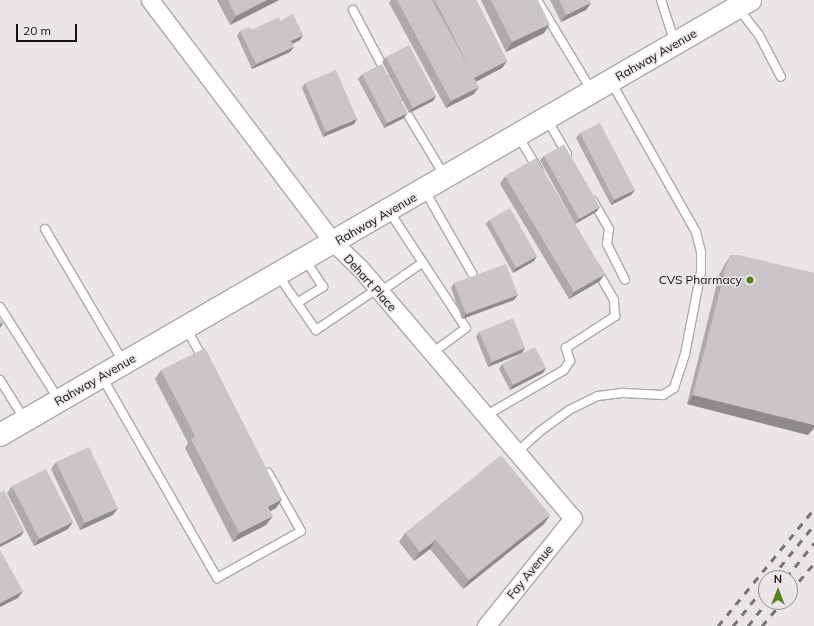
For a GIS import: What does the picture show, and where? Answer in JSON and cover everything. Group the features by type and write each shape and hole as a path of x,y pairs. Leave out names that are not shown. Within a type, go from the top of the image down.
{"main road":[{"name":"Rahway Avenue","path":"4,430 26,420 102,377 744,4"}],"street":[{"name":"Dehart Place","path":"150,0 334,243 360,268 484,417 573,518"},
{"name":"Fay Avenue","path":"486,626 573,518"}],"lane":[{"path":"537,0 592,92"},
{"path":"661,0 676,43"},
{"path":"744,4 781,77"},
{"path":"353,10 389,79"},
{"path":"516,453 539,432 569,410 598,396 624,393 663,395 674,388 685,354 701,272 700,245 693,226 611,81"},
{"path":"396,93 446,178"},
{"path":"547,118 570,160"},
{"path":"518,135 542,176"},
{"path":"424,190 472,273"},
{"path":"590,194 609,229 607,244 625,280"},
{"path":"389,211 466,328 432,353"},
{"path":"45,229 125,363"},
{"path":"297,303 323,287 305,259"},
{"path":"484,417 564,370 570,360 566,348 615,316 614,300 590,259"},
{"path":"278,275 316,330 422,263"},
{"path":"0,307 60,401"},
{"path":"186,328 209,369"},
{"path":"102,377 217,578 301,531 262,463"},
{"path":"0,380 26,420"}],"building":[{"path":"228,0 267,0 236,16"},
{"path":"397,0 432,0 473,75 435,0 476,0 507,61 474,78 479,87 451,101"},
{"path":"491,0 538,0 550,24 512,42"},
{"path":"559,0 589,0 591,3 566,15"},
{"path":"293,14 303,35 291,41 294,47 256,64 240,31 250,27 251,30 279,17 280,21"},
{"path":"409,45 436,96 413,108 386,57"},
{"path":"382,64 408,113 387,123 362,74"},
{"path":"336,70 357,119 326,132 305,83"},
{"path":"600,123 635,190 614,200 580,133"},
{"path":"564,144 600,207 579,219 544,156"},
{"path":"536,158 605,274 574,292 505,176"},
{"path":"510,208 537,256 516,268 489,220"},
{"path":"731,255 739,255 814,273 814,425 693,395 726,266"},
{"path":"506,264 518,295 466,314 454,283"},
{"path":"0,315 4,322 0,324"},
{"path":"513,318 525,348 492,362 479,332"},
{"path":"535,347 546,368 513,385 502,364"},
{"path":"205,348 282,499 268,507 273,516 239,533 191,439 195,436 161,370"},
{"path":"89,447 118,508 85,523 56,462"},
{"path":"501,455 550,515 469,580 436,540 420,552 405,533"},
{"path":"46,469 73,522 39,539 12,486"},
{"path":"4,490 24,531 0,544 0,492"},
{"path":"0,550 23,591 0,603"}],"railway":[{"path":"718,626 814,509"},
{"path":"777,570 814,525"},
{"path":"792,570 814,543"},
{"path":"798,582 814,563"},
{"path":"733,626 758,595"},
{"path":"748,626 761,610"},
{"path":"762,626 775,610"}],"place":[{"name":"CVS Pharmacy","path":"750,280"}]}
